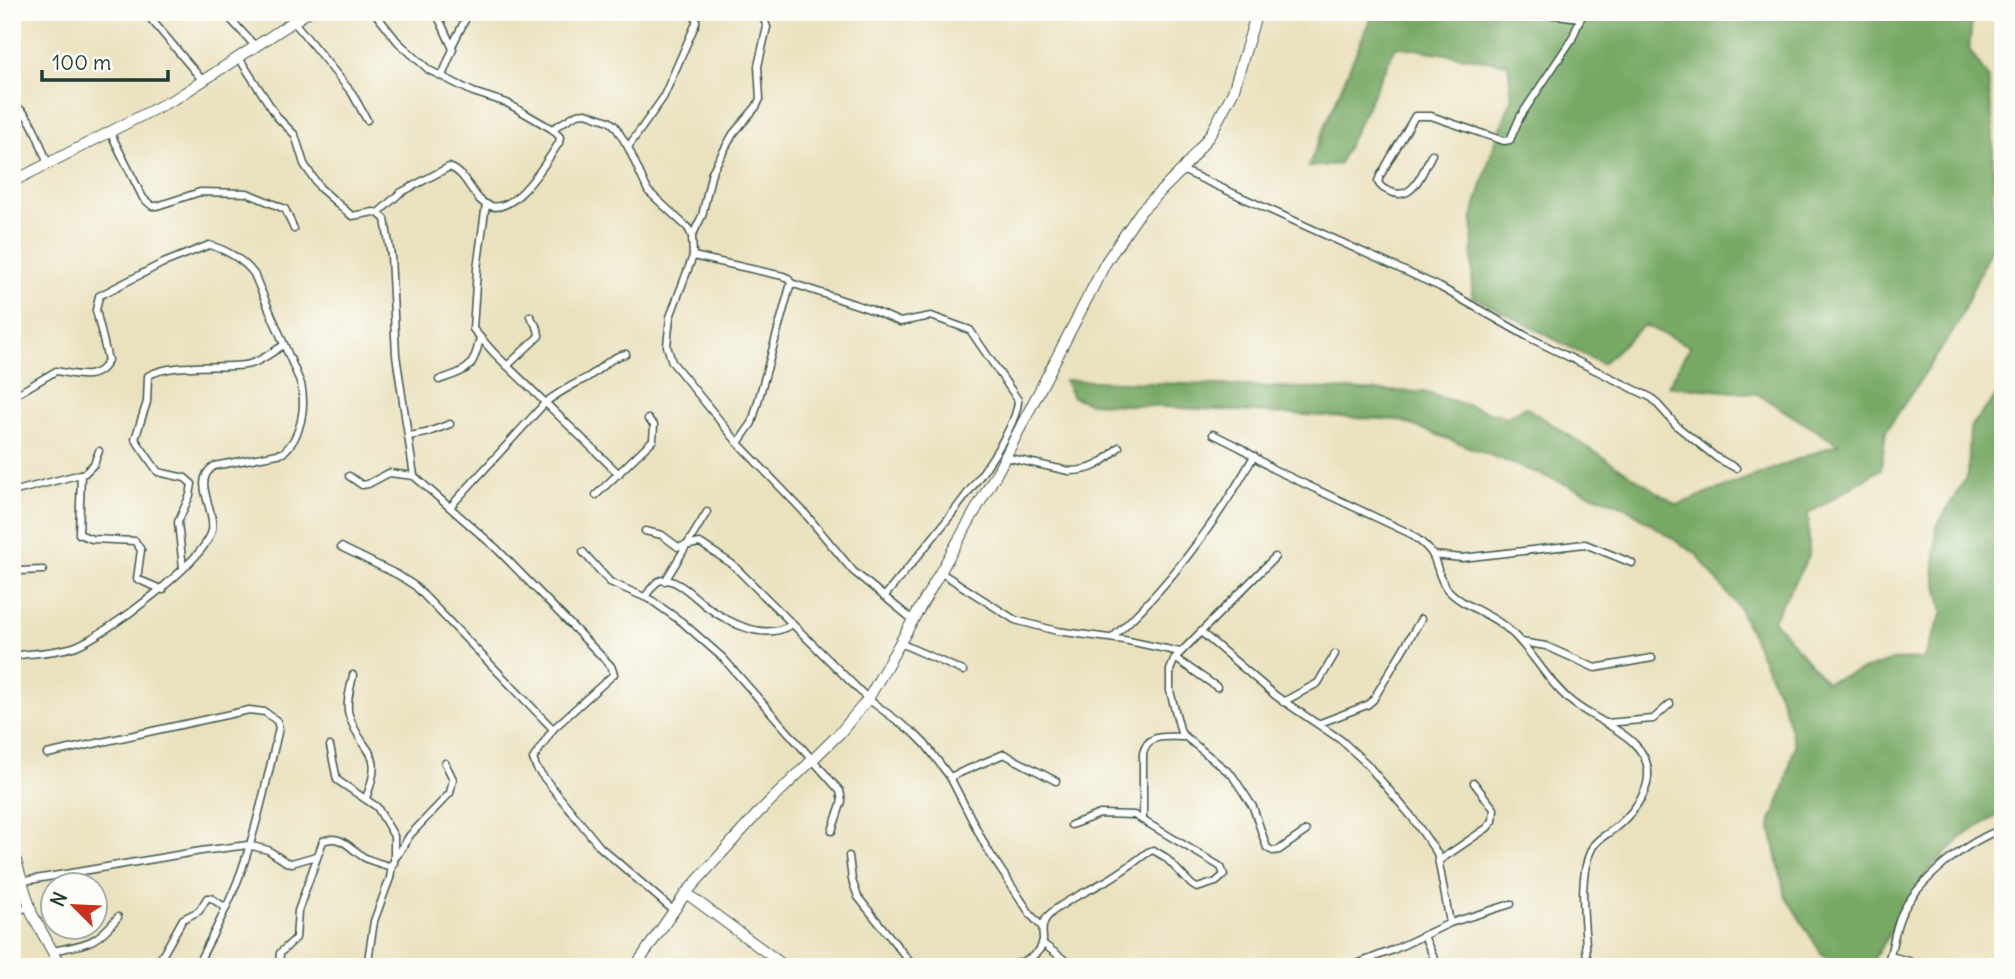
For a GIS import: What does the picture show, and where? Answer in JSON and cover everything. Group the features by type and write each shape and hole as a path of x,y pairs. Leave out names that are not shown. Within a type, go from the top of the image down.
{"main road":[{"path":"635,967 686,893 753,819 840,733 868,699 1005,457 1106,262 1141,211 1182,170 1210,135 1233,92 1257,12"},
{"path":"12,182 178,97 305,13"},
{"path":"12,848 18,882 61,967"},
{"path":"686,893 786,967"}],"street":[{"path":"145,12 203,81"},
{"path":"224,12 256,47"},
{"path":"239,58 278,118 295,135 304,164 320,188 352,216 379,213 400,193 449,167 461,174 480,200 486,204 504,206 533,180 559,144 560,137 552,129 507,103 473,92 429,70 405,49 374,12"},
{"path":"436,12 453,53 442,76"},
{"path":"452,46 469,12"},
{"path":"628,147 663,98 696,23 696,12"},
{"path":"692,236 702,216 712,172 733,134 760,99 758,66 767,27 761,12"},
{"path":"1432,154 1409,192 1395,194 1381,188 1378,182 1380,176 1415,116 1431,116 1504,141 1510,140 1520,117 1572,39 1582,15 1531,12"},
{"path":"294,22 352,93 367,120"},
{"path":"13,104 26,113 48,164"},
{"path":"552,129 577,114 586,113 609,121 628,147 649,191 688,228 692,236 692,256 670,317 669,353 672,362 738,443 803,511 853,571 913,620"},
{"path":"110,132 143,198 152,206 200,192 247,193 285,209 294,229"},
{"path":"1182,170 1440,287 1538,342 1651,398 1678,427 1717,458 1736,468"},
{"path":"486,204 472,326 507,366 619,474"},
{"path":"379,213 385,219 391,250 396,355 414,476"},
{"path":"12,397 56,371 82,377 100,371 108,360 96,310 99,296 161,264 208,245 221,249 249,268 303,395 300,426 283,453 214,466 206,471 204,478 213,529 206,542 163,590 79,645 12,656"},
{"path":"692,256 783,276 791,283 900,322 931,316 971,330 1018,400 1017,411 993,457 950,517 884,597"},
{"path":"738,443 752,423 791,283"},
{"path":"507,366 539,336 530,316"},
{"path":"439,380 468,368 476,358 480,338"},
{"path":"183,568 178,522 192,484 185,478 158,472 135,439 147,402 148,376 156,372 190,367 248,364 284,345"},
{"path":"451,506 545,403 616,357 626,354"},
{"path":"596,495 653,440 653,425 648,419"},
{"path":"410,436 450,425"},
{"path":"1213,434 1273,468 1409,533 1433,555 1445,588 1497,620 1521,642 1566,697 1625,735 1642,752 1648,778 1641,798 1625,818 1591,848 1587,861 1584,887 1587,967"},
{"path":"1005,457 1080,471 1101,465 1119,447"},
{"path":"12,492 81,474 90,469 99,451"},
{"path":"1112,638 1146,607 1223,510 1254,456"},
{"path":"349,475 362,485 389,473 414,476 497,549 614,670 610,680 553,729 533,759 537,769 600,847 674,911"},
{"path":"81,474 79,534 92,539 135,541 141,550 137,579 163,590"},
{"path":"665,581 707,512"},
{"path":"645,531 662,536 678,547 701,543 732,564 868,699 915,734 950,777 987,849 1042,927"},
{"path":"1433,555 1462,558 1586,544 1632,563"},
{"path":"341,547 415,586 553,729"},
{"path":"583,552 610,582 645,597 675,617 723,658 840,791 842,797 832,831"},
{"path":"1275,557 1178,655 1170,670 1170,691 1183,737 1232,775 1253,807 1268,848 1273,852 1279,850 1306,831"},
{"path":"12,566 19,570 43,570"},
{"path":"940,572 1015,620 1057,631 1112,638 1178,655 1217,687"},
{"path":"645,597 656,582 665,581 682,586 712,610 757,631 775,633 792,624"},
{"path":"1318,724 1367,705 1373,700 1421,619"},
{"path":"1200,632 1283,702 1349,746 1366,763 1411,816 1440,860 1450,923"},
{"path":"1521,642 1546,646 1595,668 1652,658"},
{"path":"900,643 962,671"},
{"path":"1283,702 1318,683 1335,654"},
{"path":"353,676 349,715 374,762 373,781 366,798"},
{"path":"1604,723 1653,719 1670,704"},
{"path":"47,754 249,709 272,715 278,721 279,728 243,866 226,908 196,967"},
{"path":"1143,819 1145,744 1156,737 1183,737"},
{"path":"330,746 337,780 377,807 392,832 393,862 373,927 367,967"},
{"path":"950,777 1004,754 1056,782"},
{"path":"279,967 280,953 296,938 298,911 323,841 330,838 345,842 364,858 388,866 410,835 450,793 453,779 445,763"},
{"path":"1440,860 1493,821 1494,809 1474,783"},
{"path":"1007,967 1031,957 1040,950 1042,927 1052,912 1153,850 1165,857 1197,888 1216,882 1224,874 1220,867 1143,819 1128,813 1101,814 1071,825"},
{"path":"1886,967 1902,914 1923,885 1956,852 1988,834 2003,829"},
{"path":"18,882 248,845 268,850 292,863 316,856"},
{"path":"849,856 852,880 858,897 914,967"},
{"path":"2002,896 2003,885"},
{"path":"156,967 183,919 199,911 207,898 226,908"},
{"path":"1349,967 1450,923 1511,904"},
{"path":"12,912 30,906"},
{"path":"52,951 99,938 118,916"},
{"path":"1424,936 1438,967"},
{"path":"1042,943 1074,967"},
{"path":"1890,956 1909,961 1911,967"}],"green space":[{"path":"1373,12 1973,12 1969,49 1988,78 1993,126 1993,243 1956,327 1886,431 1881,469 1808,514 1809,556 1773,620 1826,682 1893,660 1923,659 1943,612 1934,571 1937,526 1968,474 1970,428 2003,387 2003,812 1962,837 1928,872 1869,966 1842,967 1821,953 1785,895 1770,824 1784,788 1795,745 1782,701 1739,608 1696,554 1625,507 1399,420 1089,403 1073,397 1064,380 1423,392 1507,417 1525,407 1677,505 1838,444 1757,394 1668,386 1690,346 1644,325 1602,364 1472,296 1473,215 1491,154 1512,98 1508,64 1396,46 1339,164 1308,167"}]}
